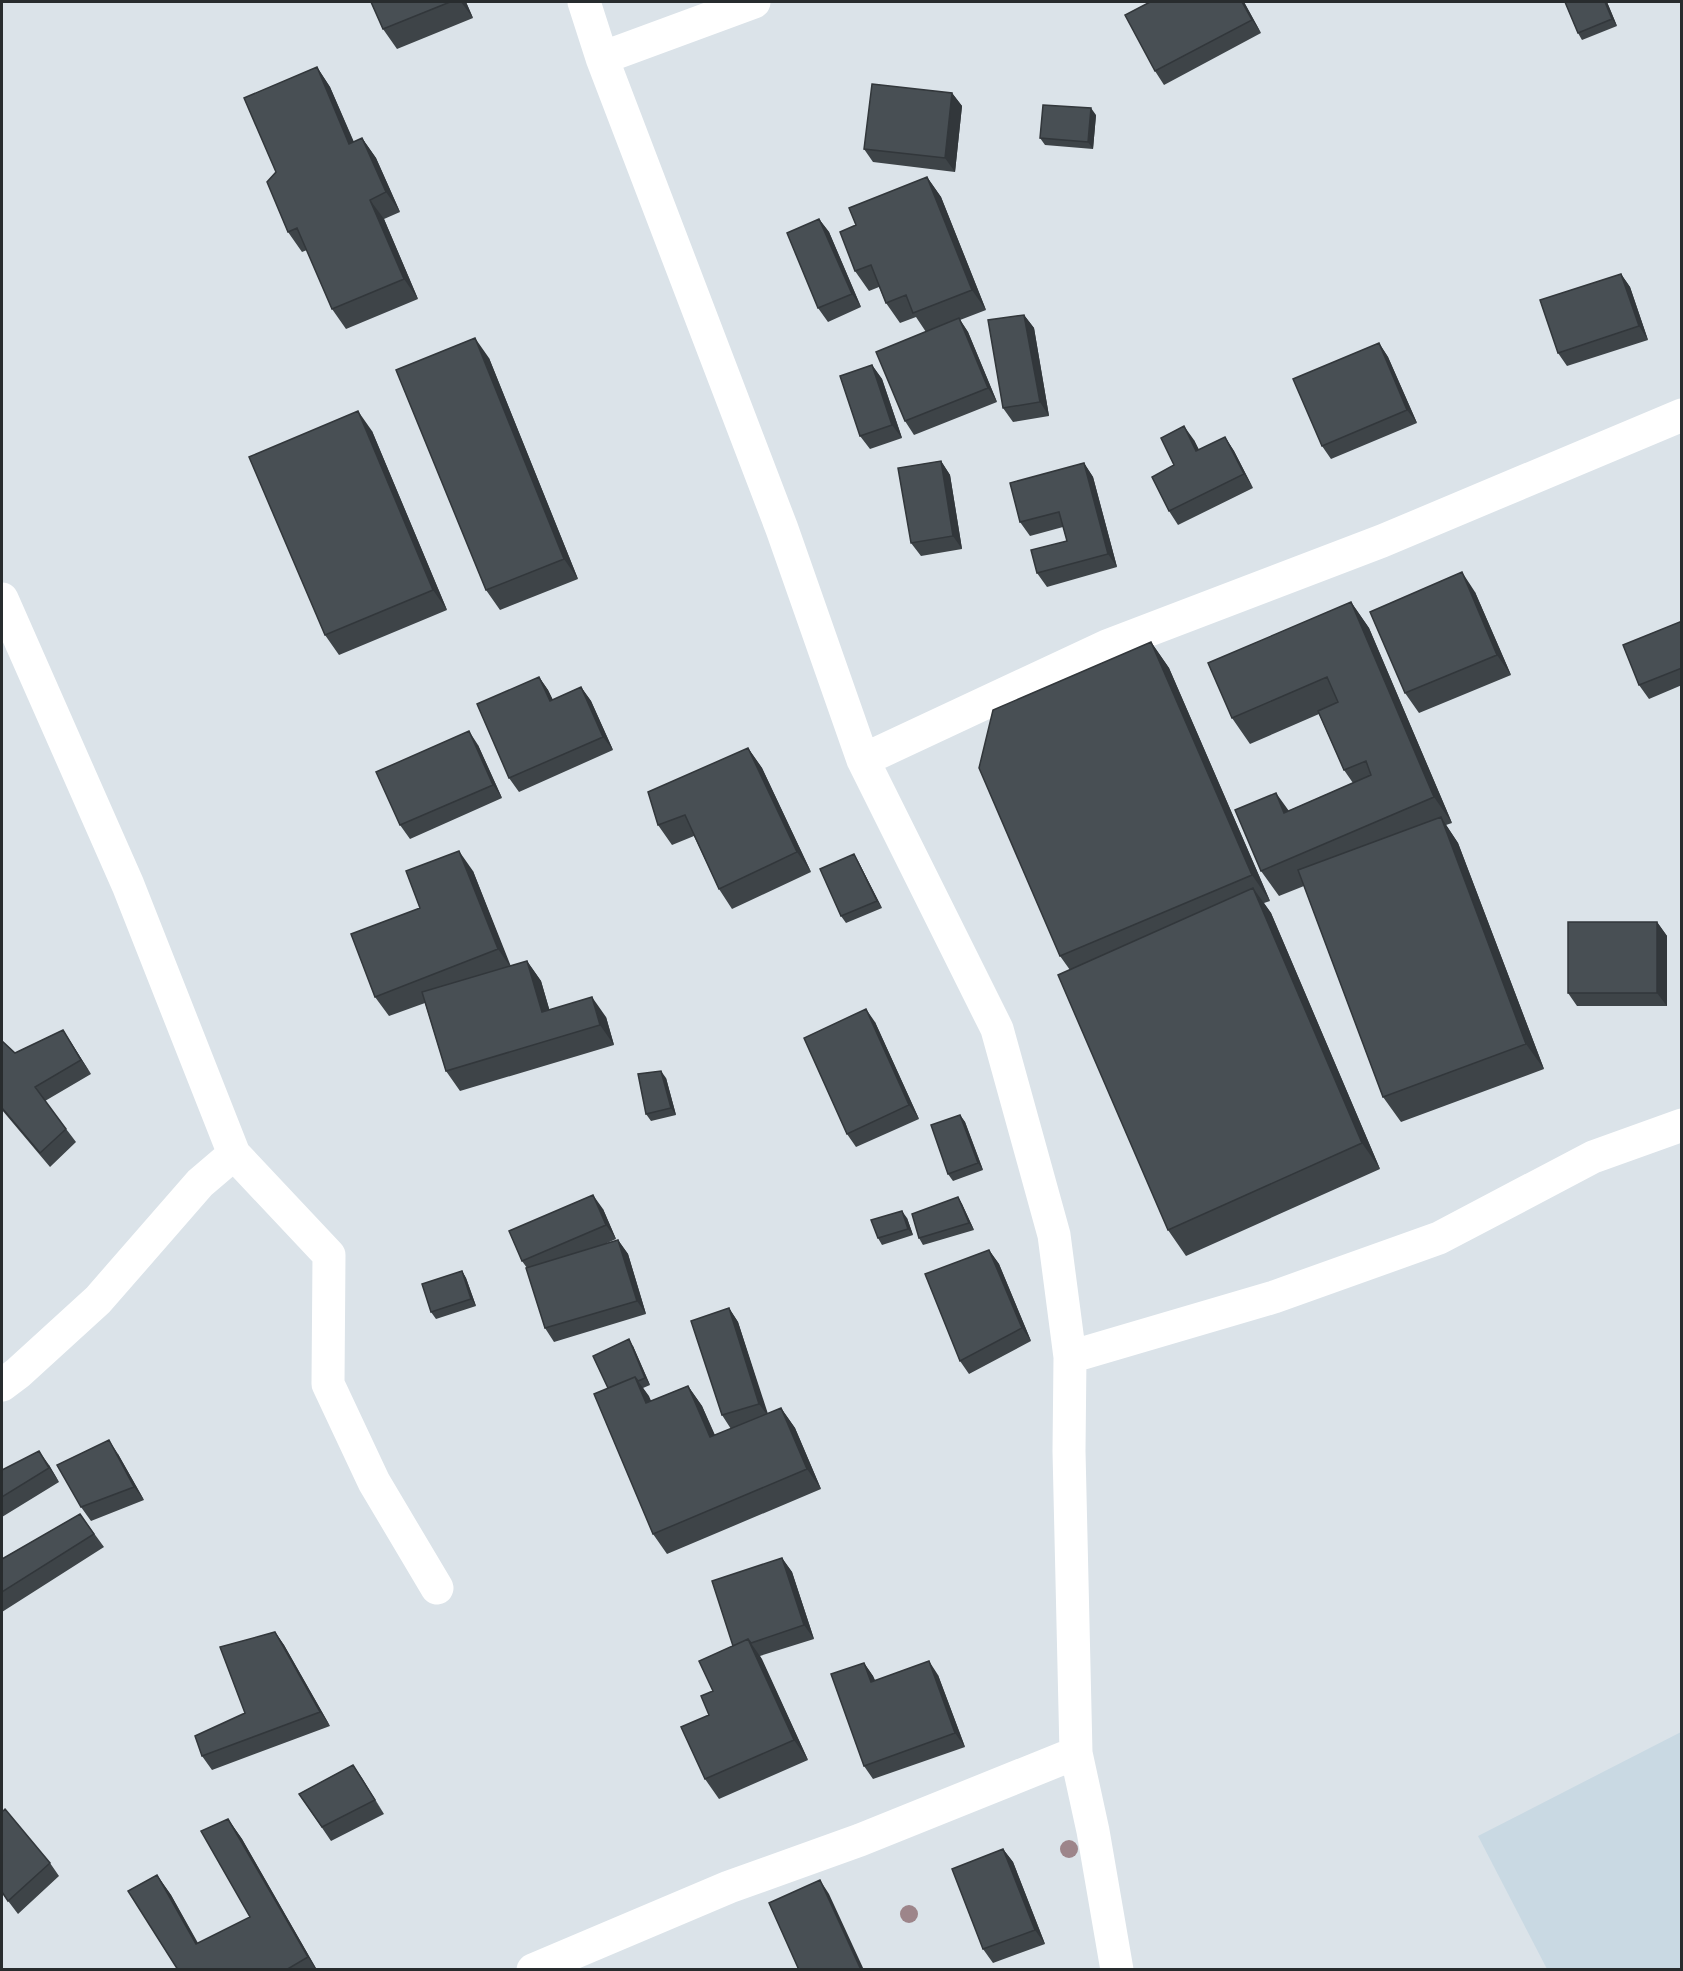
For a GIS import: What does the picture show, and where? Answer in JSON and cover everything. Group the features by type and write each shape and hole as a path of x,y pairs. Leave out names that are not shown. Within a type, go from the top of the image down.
{"street":[{"path":"585,2 602,58 782,529 863,760 997,1029 1054,1235 1070,1357 1069,1452 1076,1753 1093,1831 1117,1970"},
{"path":"602,58 754,2"},
{"path":"863,760 1107,646 1382,541 1682,415"},
{"path":"2,599 128,885 234,1154 329,1255 328,1383 374,1482 437,1588"},
{"path":"1070,1357 1274,1297 1439,1238 1593,1157 1682,1125"},
{"path":"2,1385 98,1300 200,1183 234,1154"},
{"path":"533,1970 729,1887 860,1840 1076,1753"}],"shaded area":[{"path":"1681,1732 1681,1969 1547,1969 1478,1836"}],"building":[{"path":"371,2 450,2 383,29"},
{"path":"1150,2 1242,2 1252,20 1155,71 1125,15"},
{"path":"1565,2 1605,2 1612,19 1578,33"},
{"path":"317,67 349,144 362,138 386,192 370,200 404,279 332,309 297,228 288,232 267,182 276,172 244,98"},
{"path":"872,84 952,93 945,158 864,149"},
{"path":"1043,105 1091,108 1088,142 1040,138"},
{"path":"927,177 972,290 913,313 906,295 886,303 871,265 855,271 840,232 856,225 849,208"},
{"path":"819,219 852,294 818,308 787,233"},
{"path":"1621,274 1639,326 1558,353 1540,300"},
{"path":"1024,315 1040,402 1003,408 988,320"},
{"path":"959,318 988,388 905,421 876,352"},
{"path":"475,338 564,559 486,590 396,370"},
{"path":"1379,343 1407,410 1322,446 1293,379"},
{"path":"872,365 892,425 860,436 840,376"},
{"path":"358,411 433,590 325,635 249,457"},
{"path":"1184,426 1196,451 1225,437 1244,474 1169,511 1152,477 1174,465 1161,438"},
{"path":"941,461 953,536 911,543 898,468"},
{"path":"1084,463 1108,554 1037,573 1031,550 1067,541 1059,512 1020,522 1010,483"},
{"path":"1462,572 1497,655 1405,693 1370,612"},
{"path":"1351,602 1434,797 1261,871 1235,810 1276,793 1284,813 1371,775 1366,761 1344,770 1318,711 1338,702 1327,677 1232,718 1208,663"},
{"path":"1682,621 1682,668 1639,685 1623,645"},
{"path":"1151,642 1252,875 1060,956 979,768 993,710"},
{"path":"539,677 550,701 581,687 603,737 509,778 477,704"},
{"path":"469,731 493,785 400,825 376,772"},
{"path":"748,748 797,852 719,889 685,815 658,825 648,792"},
{"path":"1441,817 1526,1044 1383,1097 1298,870"},
{"path":"459,851 498,949 375,997 351,934 420,908 406,871"},
{"path":"854,854 877,901 841,916 820,869"},
{"path":"1253,888 1362,1143 1168,1230 1058,975"},
{"path":"1568,922 1657,922 1657,993 1568,993"},
{"path":"527,961 542,1012 592,997 600,1025 446,1071 422,992"},
{"path":"866,1009 909,1105 847,1134 804,1038"},
{"path":"63,1030 81,1060 35,1087 66,1129 40,1153 2,1108 2,1041 15,1053"},
{"path":"661,1071 671,1108 646,1114 638,1074"},
{"path":"960,1115 978,1163 948,1174 931,1125"},
{"path":"593,1195 606,1225 522,1261 509,1231"},
{"path":"958,1197 969,1223 919,1238 912,1214"},
{"path":"902,1211 908,1229 878,1238 871,1220"},
{"path":"618,1240 637,1301 545,1328 526,1268"},
{"path":"989,1250 1022,1328 960,1361 925,1274"},
{"path":"462,1271 471,1299 431,1312 422,1284"},
{"path":"729,1308 759,1404 722,1415 691,1321"},
{"path":"629,1339 645,1378 638,1381 635,1377 608,1388 593,1356"},
{"path":"635,1377 646,1403 688,1386 710,1437 781,1408 807,1469 653,1534 594,1394"},
{"path":"109,1440 134,1487 81,1507 57,1465"},
{"path":"39,1451 49,1468 2,1497 2,1470"},
{"path":"80,1514 94,1534 2,1592 2,1559"},
{"path":"782,1558 804,1625 751,1643 748,1639 733,1646 712,1581"},
{"path":"275,1632 320,1712 202,1756 195,1736 245,1713 220,1647"},
{"path":"748,1639 794,1740 705,1779 681,1727 709,1715 701,1696 713,1691 699,1661"},
{"path":"929,1661 955,1733 864,1766 831,1674 864,1663 871,1682"},
{"path":"353,1765 375,1800 322,1827 299,1794"},
{"path":"5,1809 50,1863 8,1901 2,1892 2,1812"},
{"path":"228,1819 308,1957 286,1970 178,1970 128,1891 157,1875 196,1944 250,1917 201,1831"},
{"path":"1003,1849 1035,1930 983,1949 952,1869"},
{"path":"820,1880 861,1970 799,1970 769,1903"}]}
